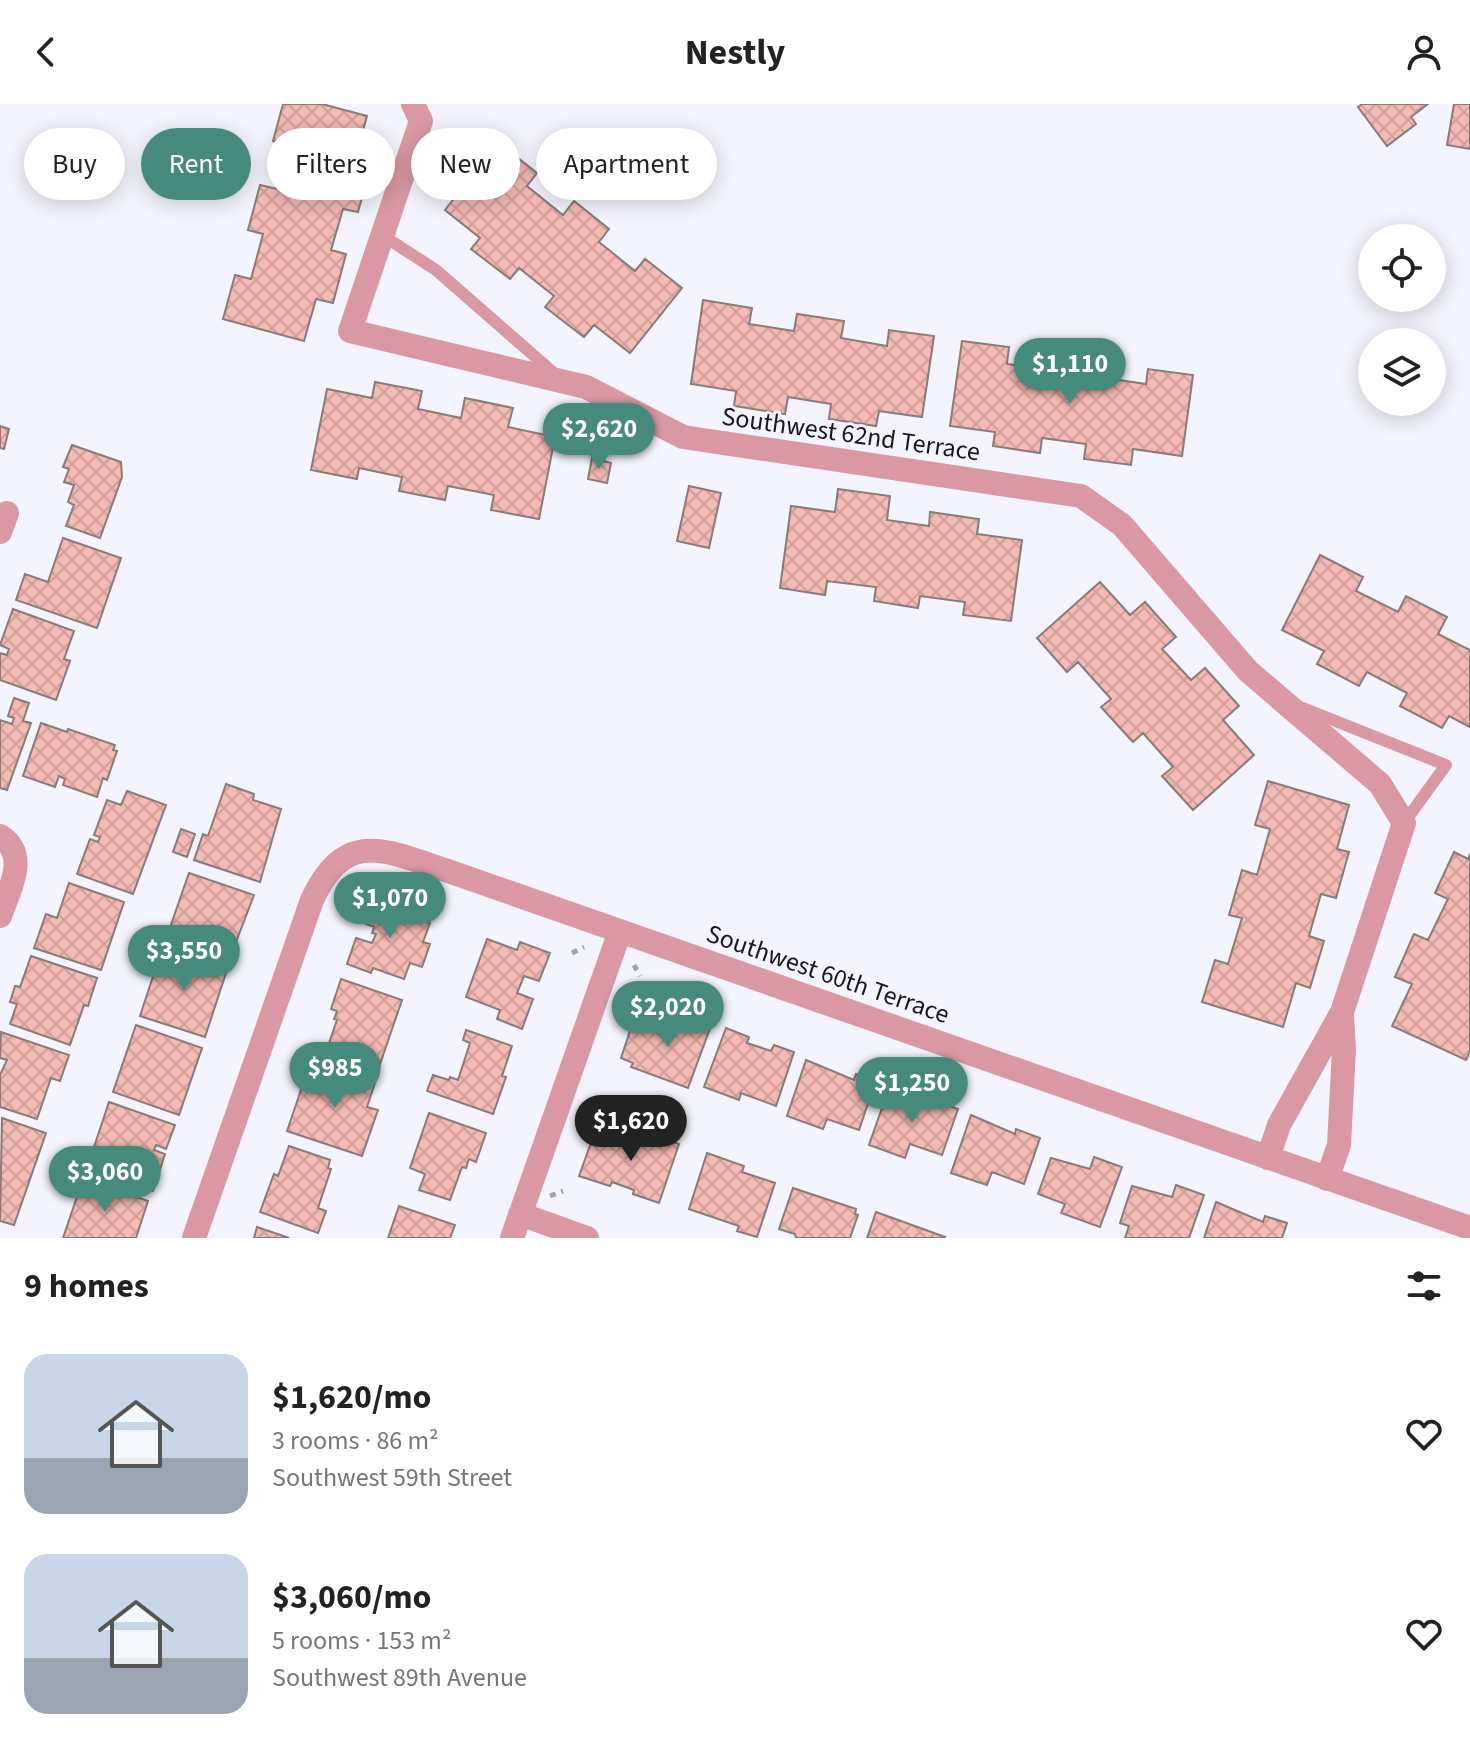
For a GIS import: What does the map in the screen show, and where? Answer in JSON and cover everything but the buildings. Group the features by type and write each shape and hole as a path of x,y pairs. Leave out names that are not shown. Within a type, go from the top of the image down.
{"street":[{"name":"Southwest 62nd Terrace","path":"416,109 421,121 350,331 586,387 683,437 1081,496 1122,525 1248,671 1380,784 1404,823"},
{"path":"1268,1158 1279,1125 1342,1012 1404,823"},
{"path":"0,916 13,879 8,845"},
{"name":"Southwest 60th Terrace","path":"194,1238 307,911 326,874 345,855 382,851 1470,1228"},
{"path":"512,1238 620,931"},
{"path":"1327,1179 1339,1145 1344,1049 1342,1012"},
{"path":"520,1214 587,1238"}],"lane":[{"path":"382,235 436,270 563,381"},
{"path":"1282,700 1446,765 1404,823"}],"path":[{"path":"572,953 584,947"},
{"path":"634,965 640,976"}]}
